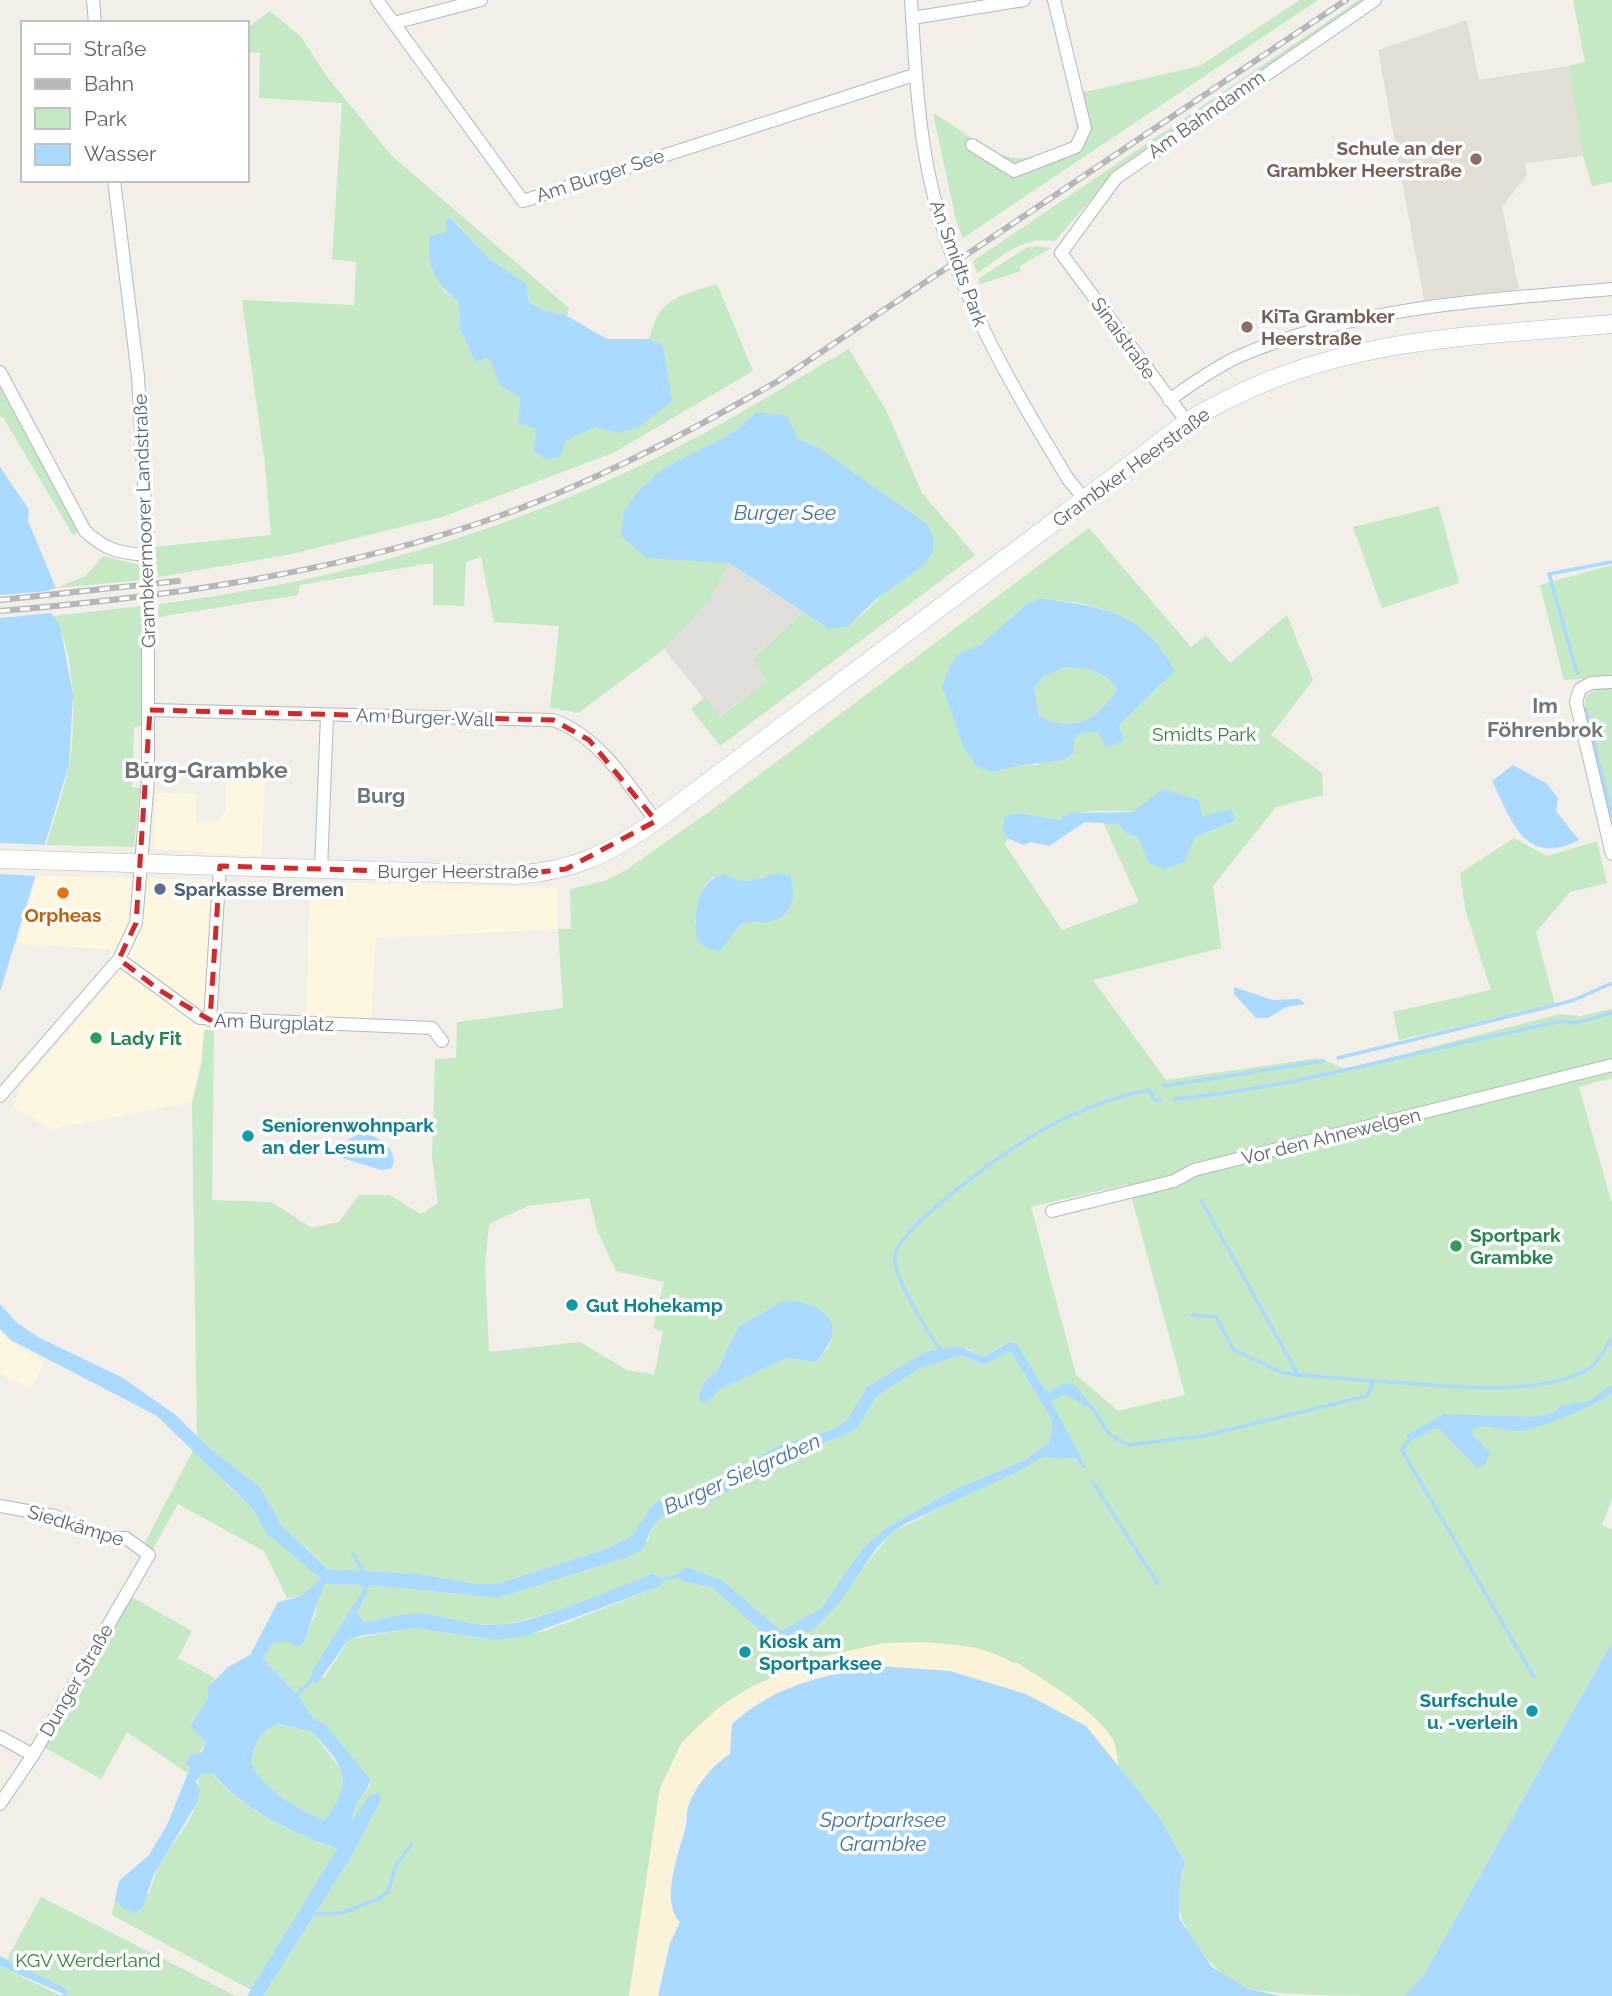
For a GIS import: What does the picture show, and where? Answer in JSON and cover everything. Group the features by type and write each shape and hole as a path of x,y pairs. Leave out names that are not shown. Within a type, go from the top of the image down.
{"main road":[{"name":"Grambker Heerstraße","path":"989,572 1187,422 1227,400 1304,366 1378,347 1612,324"},
{"name":"Burger Heerstraße","path":"0,859 321,870 541,873 585,863 656,821 989,572"}],"street":[{"path":"93,0 95,21"},
{"name":"Am Burger See","path":"377,0 523,201 914,75"},
{"path":"394,23 481,0"},
{"name":"An Smidts Park","path":"911,0 914,75 929,176 942,229 967,296 1033,421 1068,479 1085,500"},
{"path":"912,18 1024,0"},
{"path":"972,145 1014,172 1076,147 1085,128 1054,0"},
{"name":"Am Bahndamm","path":"1061,253 1116,178 1375,0"},
{"name":"Grambkermoorer Landstraße","path":"0,1096 120,959 136,923 150,709 148,555 138,376 114,182"},
{"name":"Sinaistraße","path":"1061,253 1187,422"},
{"name":"Grambker Heerstraße","path":"1169,400 1239,356 1347,320 1434,306 1612,289"},
{"path":"0,372 85,531 102,547 122,553 148,555"},
{"path":"1612,682 1591,683 1580,690 1576,702 1612,854"},
{"name":"Am Burger Wall","path":"150,709 553,720 575,728 589,740 656,821"},
{"path":"321,870 327,715"},
{"path":"210,1020 220,866"},
{"name":"Am Burgplatz","path":"120,959 200,1018 432,1028 442,1041"},
{"name":"Vor den Ahnewelgen","path":"1052,1211 1174,1181 1194,1170 1612,1065"},
{"name":"Siedkämpe","path":"0,1506 55,1516 103,1538 126,1538 149,1555"},
{"name":"Dunger Straße","path":"0,1804 33,1755 149,1555"},
{"path":"0,1737 33,1755"}],"highlighted area":[{"path":"150,710 553,720 589,740 656,821 566,869 515,875 220,866 210,1020 159,990 119,959 136,923"}],"shaded area":[{"name":"Schule an der Grambker Heerstraße","path":"1467,20 1479,80 1568,66 1583,156 1525,163 1527,175 1502,207 1519,289 1424,300 1378,50"},
{"path":"729,563 803,612 753,657 767,680 719,717 664,649 708,603"},
{"path":"226,767 265,768 262,856 157,849 154,845 156,793 197,794 196,822 218,823 225,811"},
{"path":"37,876 220,880 208,1017 192,1102 52,1129 13,1107 21,1086 110,983 110,949 17,944"},
{"path":"310,882 557,888 558,929 376,938 371,1019 306,1016"},
{"path":"0,1331 10,1342 44,1361 31,1389 0,1374"}],"green space":[{"path":"1300,0 1318,0 963,238 956,220 933,113 979,143 1005,156 1023,158 1043,154 1078,136 1072,95 1200,66"},
{"path":"1359,0 1364,0 1113,174 1055,241 1022,244 977,273 973,261"},
{"path":"1573,0 1612,0 1612,182 1592,186 1583,156 1568,66 1585,62"},
{"path":"270,11 301,37 328,78 392,156 569,308 567,316 540,309 529,302 526,283 491,260 451,217 443,290 459,302 460,329 476,362 487,358 491,361 500,386 520,397 518,423 536,429 535,452 548,460 561,456 565,441 595,427 617,433 668,375 663,345 649,339 659,314 682,295 717,284 753,371 613,453 442,517 283,556 158,577 155,547 271,535 265,464 242,300 354,305 356,262 332,259 342,103 259,98 260,53 248,52 248,27"},
{"path":"1026,248 1051,248 1020,266 1021,271 980,284 978,279"},
{"path":"849,349 887,412 922,493 975,555 720,746 691,709 705,697 720,717 767,680 753,658 803,612 829,629 846,624 861,615 887,588 927,524 819,449 804,443 757,412 735,431 664,468 703,559 729,563 708,603 664,649 578,713 550,708 559,626 494,622 481,557 466,562 464,606 433,605 433,563 300,585 298,595 158,617 159,604 292,582 358,567 423,549 551,505 674,449"},
{"path":"0,381 80,531 73,535 3,417 0,417"},
{"path":"1439,506 1459,583 1382,608 1353,527"},
{"name":"Smidts Park","path":"1089,528 1191,647 1206,635 1230,663 1287,615 1313,680 1271,735 1322,773 1323,795 1276,807 1213,886 1221,948 1093,980 1166,1080 1318,1058 1346,1069 1560,1014 1580,1016 1612,1009 1612,1078 1579,1087 1612,1204 1612,1498 1602,1525 1612,1530 1612,1642 1423,1976 1404,1996 1324,1995 1248,1989 1220,1972 1199,1948 1181,1916 1179,1898 1185,1862 1158,1815 1118,1766 1114,1743 1071,1698 1018,1663 812,1659 749,1688 719,1708 660,1788 629,1996 263,1996 351,1857 380,1802 375,1792 352,1820 352,1811 370,1785 326,1725 314,1719 297,1694 263,1659 273,1642 287,1642 298,1647 316,1614 318,1593 324,1584 362,1585 363,1590 310,1678 324,1678 349,1639 415,1628 495,1640 545,1631 661,1586 498,1626 448,1621 435,1615 364,1623 357,1613 369,1585 498,1598 628,1557 648,1540 652,1528 661,1517 796,1451 842,1437 857,1428 877,1396 921,1368 961,1355 984,1365 1011,1350 1050,1417 1053,1426 1049,1443 1025,1460 951,1491 884,1529 862,1549 823,1608 781,1631 745,1600 678,1572 681,1581 712,1587 788,1639 815,1628 823,1620 891,1533 1043,1456 1079,1460 1067,1431 1017,1344 1002,1345 984,1357 966,1348 866,1388 848,1421 831,1430 777,1446 709,1487 672,1495 653,1504 633,1536 608,1548 497,1584 476,1584 420,1574 329,1569 281,1525 261,1488 207,1446 227,1485 253,1509 260,1523 321,1580 301,1596 287,1598 264,1551 178,1504 151,1552 143,1546 197,1443 192,1102 202,1061 204,1030 214,1030 212,1200 271,1202 312,1228 339,1222 359,1195 389,1195 421,1214 438,1203 432,1157 435,1059 456,1058 457,1022 563,1008 558,929 571,929 570,889 605,881 626,870 720,804","holes":["1041,598 1081,603 1106,610 1162,684 1119,725 1123,740 1098,732 1081,733 1037,765 1017,766 993,772 950,665 990,637 1032,602","1232,810 1233,823 1195,837 1184,862 1126,833 1118,824 1103,822 1139,902 1062,930 1004,843 1009,839 1003,831 1018,813 1060,820 1071,814 1087,811 1208,815","764,876 760,923 747,922 737,929 695,923 704,886 713,877 751,883","1128,1184 1185,1395 1118,1411 1076,1375 1031,1207","589,1198 597,1230 616,1271 664,1282 653,1328 663,1332 654,1375 627,1370 580,1342 489,1352 485,1267 489,1224 528,1206","780,1302 833,1329 829,1347 816,1362 787,1358 719,1390 708,1402 702,1403 698,1394 704,1382 717,1371 738,1327"]},
{"path":"103,556 140,565 142,580 56,588 86,576"},
{"path":"1612,565 1612,677 1564,680 1540,585"},
{"path":"142,606 143,726 134,727 132,787 140,788 134,847 46,845 69,766 73,731 70,667 61,630 53,616"},
{"path":"1066,667 1095,672 1107,679 1117,690 1100,710 1083,721 1064,723 1039,716 1034,688 1043,677"},
{"path":"1612,688 1612,826 1584,707 1586,696 1596,689"},
{"path":"1514,838 1547,856 1597,841 1607,883 1570,892 1536,932 1555,1005 1399,1040 1393,1012 1491,990 1466,913 1460,873"},
{"path":"128,1595 192,1631 178,1658 215,1678 208,1687 208,1698 190,1725 206,1742 187,1773 127,1732 101,1779 42,1746"},
{"path":"277,1724 311,1731 340,1768 346,1783 341,1798 325,1820 283,1798 264,1782 251,1764 262,1735"},
{"path":"212,1773 224,1787 253,1810 338,1850 251,1990 112,1915 115,1899 122,1908 150,1893 158,1869 191,1817 196,1805 201,1774"},
{"name":"KGV Werderland","path":"41,1897 236,1996 0,1996 0,1966 60,1995 66,1994 67,1991 7,1959"}],"sand":[{"path":"925,1642 984,1650 1037,1676 1077,1703 1107,1731 1115,1744 1118,1766 1086,1726 950,1671 879,1666 808,1679 750,1708 732,1724 730,1754 714,1765 689,1804 685,1831 678,1845 670,1897 681,1922 670,1943 658,1996 629,1996 660,1788 682,1742 718,1708 749,1688 812,1659 884,1643"}],"water":[{"path":"450,217 491,260 526,283 529,302 540,309 567,316 607,339 649,339 663,345 672,401 639,427 617,433 595,427 566,441 561,456 548,460 534,452 536,429 518,423 520,397 500,386 491,361 486,358 476,363 460,329 459,302 444,289 434,274 429,256 430,236 447,232 446,221"},
{"name":"Burger See","path":"757,412 787,416 798,439 819,448 927,524 933,537 933,553 919,569 880,596 848,626 829,629 729,563 646,558 621,536 624,512 635,494 664,468 735,431"},
{"path":"0,467 29,510 28,521 56,588 49,590 51,613 60,625 73,695 69,765 0,992"},
{"path":"1041,598 1084,605 1119,615 1149,635 1175,671 1119,725 1124,741 1106,748 1098,732 1081,733 1074,739 1074,753 1063,760 993,772 977,767 964,748 942,686 950,665 959,654 981,644 1028,603","holes":["1066,667 1102,675 1117,690 1101,710 1083,721 1063,723 1039,716 1034,688 1043,677"]},
{"path":"1513,765 1546,783 1558,798 1556,811 1579,840 1561,847 1545,848 1533,844 1523,836 1506,811 1492,781"},
{"path":"1162,789 1199,800 1202,816 1232,809 1234,822 1195,837 1184,862 1164,869 1149,863 1139,839 1126,833 1118,824 1085,822 1049,846 1031,842 1024,845 1009,839 1003,831 1005,817 1018,813 1060,820 1068,813 1133,812"},
{"path":"778,873 790,876 792,885 792,901 786,913 772,921 748,922 742,925 720,951 709,949 697,941 698,901 707,884 714,878 724,874 745,881"},
{"path":"1234,987 1273,1000 1299,999 1305,1004 1286,1007 1268,1018 1256,1018 1234,994"},
{"path":"367,1133 388,1146 393,1156 392,1168 381,1170 339,1157 339,1148 346,1142"},
{"path":"796,1301 820,1310 832,1323 830,1341 816,1362 787,1358 719,1390 708,1402 701,1403 698,1395 704,1382 717,1371 738,1327 780,1302"},
{"path":"0,1304 16,1322 38,1337 123,1378 177,1416 207,1446 261,1488 281,1525 328,1569 420,1574 476,1584 497,1584 608,1548 632,1536 653,1504 672,1495 709,1487 777,1446 831,1430 847,1421 866,1388 923,1353 959,1346 984,1357 1009,1342 1017,1344 1046,1392 1065,1383 1074,1384 1094,1409 1066,1394 1051,1401 1082,1459 1043,1457 1015,1473 907,1523 891,1533 877,1548 838,1604 815,1628 784,1643 767,1637 712,1587 681,1581 678,1572 687,1567 723,1581 781,1631 822,1608 862,1549 884,1529 951,1491 1025,1460 1049,1443 1053,1426 1050,1417 1011,1351 984,1365 961,1355 921,1368 877,1396 857,1428 842,1437 796,1451 715,1499 661,1517 652,1528 642,1550 628,1557 498,1598 370,1585 357,1613 364,1623 424,1614 496,1625 532,1619 653,1574 663,1579 661,1586 525,1636 495,1640 415,1628 359,1636 348,1640 317,1684 310,1677 363,1590 362,1585 324,1584 304,1642 298,1647 287,1642 273,1642 263,1659 297,1694 314,1719 326,1725 370,1779 352,1820 370,1795 380,1792 380,1802 351,1857 263,1996 247,1996 337,1849 269,1819 238,1798 213,1773 201,1774 196,1782 200,1790 197,1803 153,1876 143,1907 135,1913 122,1908 115,1899 119,1881 149,1855 167,1825 190,1768 186,1764 190,1755 202,1752 206,1742 190,1726 208,1698 208,1687 228,1667 250,1655 278,1602 301,1596 321,1579 265,1532 253,1509 157,1416 11,1340 0,1329","holes":["278,1724 311,1731 331,1754 342,1773 341,1793 325,1820 283,1798 264,1782 251,1764 258,1740 271,1727"]},
{"path":"1612,1385 1612,1393 1605,1398 1541,1426 1521,1431 1483,1426 1472,1430 1473,1436 1490,1453 1485,1465 1477,1468 1438,1428 1413,1440 1409,1440 1406,1435 1444,1414 1535,1417 1555,1412 1560,1406 1589,1401"},
{"path":"1612,1642 1612,1996 1404,1996 1423,1976"},
{"name":"Sportparksee Grambke","path":"879,1666 950,1671 1026,1694 1086,1726 1158,1815 1185,1862 1180,1882 1179,1918 1212,1967 1248,1989 1280,1996 658,1996 670,1943 680,1922 671,1903 671,1891 688,1807 696,1789 706,1776 730,1754 732,1724 766,1699 783,1691 819,1678"},
{"path":"0,1956 64,1988 68,1991 66,1995 0,1966"}],"pier":[{"path":"49,591 51,613 0,618 0,595"},
{"path":"0,843 49,845 40,876 0,874"}],"waterway":[{"path":"1577,673 1549,574 1612,562"},
{"path":"1586,710 1612,816"},
{"path":"1338,1058 1574,1000 1612,983"},
{"path":"1174,1099 1281,1083 1562,1021 1576,1023 1612,1013"},
{"path":"1164,1086 1323,1061"},
{"path":"941,1351 912,1304 896,1265 895,1256 901,1243 914,1227 977,1174 1030,1137 1058,1122 1103,1102 1134,1093 1149,1090 1155,1100 1161,1100"},
{"path":"1201,1200 1298,1375 1374,1381"},
{"path":"1192,1315 1216,1317 1234,1350 1283,1373 1298,1375"},
{"name":"Burger Sielgraben","path":"1091,1406 1109,1434 1128,1445 1203,1436 1367,1396 1374,1381 1485,1388 1543,1384 1568,1378 1590,1368 1612,1338"},
{"path":"1410,1439 1402,1450 1534,1677"},
{"path":"1077,1457 1084,1467"},
{"path":"1093,1482 1158,1584"},
{"path":"353,1554 364,1573"},
{"path":"660,1580 683,1575"},
{"path":"295,1696 312,1680"},
{"path":"310,1914 342,1913 380,1898 388,1892 396,1865 412,1844"}],"railway":[{"path":"0,611 174,592 345,561 458,530 582,483 701,424 778,381 1346,0"},
{"path":"0,600 178,581"}],"place":[{"name":"Schule an der Grambker Heerstraße","path":"1476,159"},
{"name":"KiTa Grambker Heerstraße","path":"1247,327"},
{"name":"Sparkasse Bremen","path":"160,889"},
{"name":"Orpheas","path":"63,893"},
{"name":"Lady Fit","path":"96,1038"},
{"name":"Seniorenwohnpark an der Lesum","path":"248,1136"},
{"name":"Sportpark Grambke","path":"1456,1246"},
{"name":"Gut Hohekamp","path":"572,1305"},
{"name":"Kiosk am Sportparksee","path":"745,1652"},
{"name":"Surfschule u. -verleih","path":"1532,1711"}],"district":[{"name":"Im Föhrenbrok","path":"1545,718"},
{"name":"Burg-Grambke","path":"206,770"},
{"name":"Burg","path":"381,796"}]}
